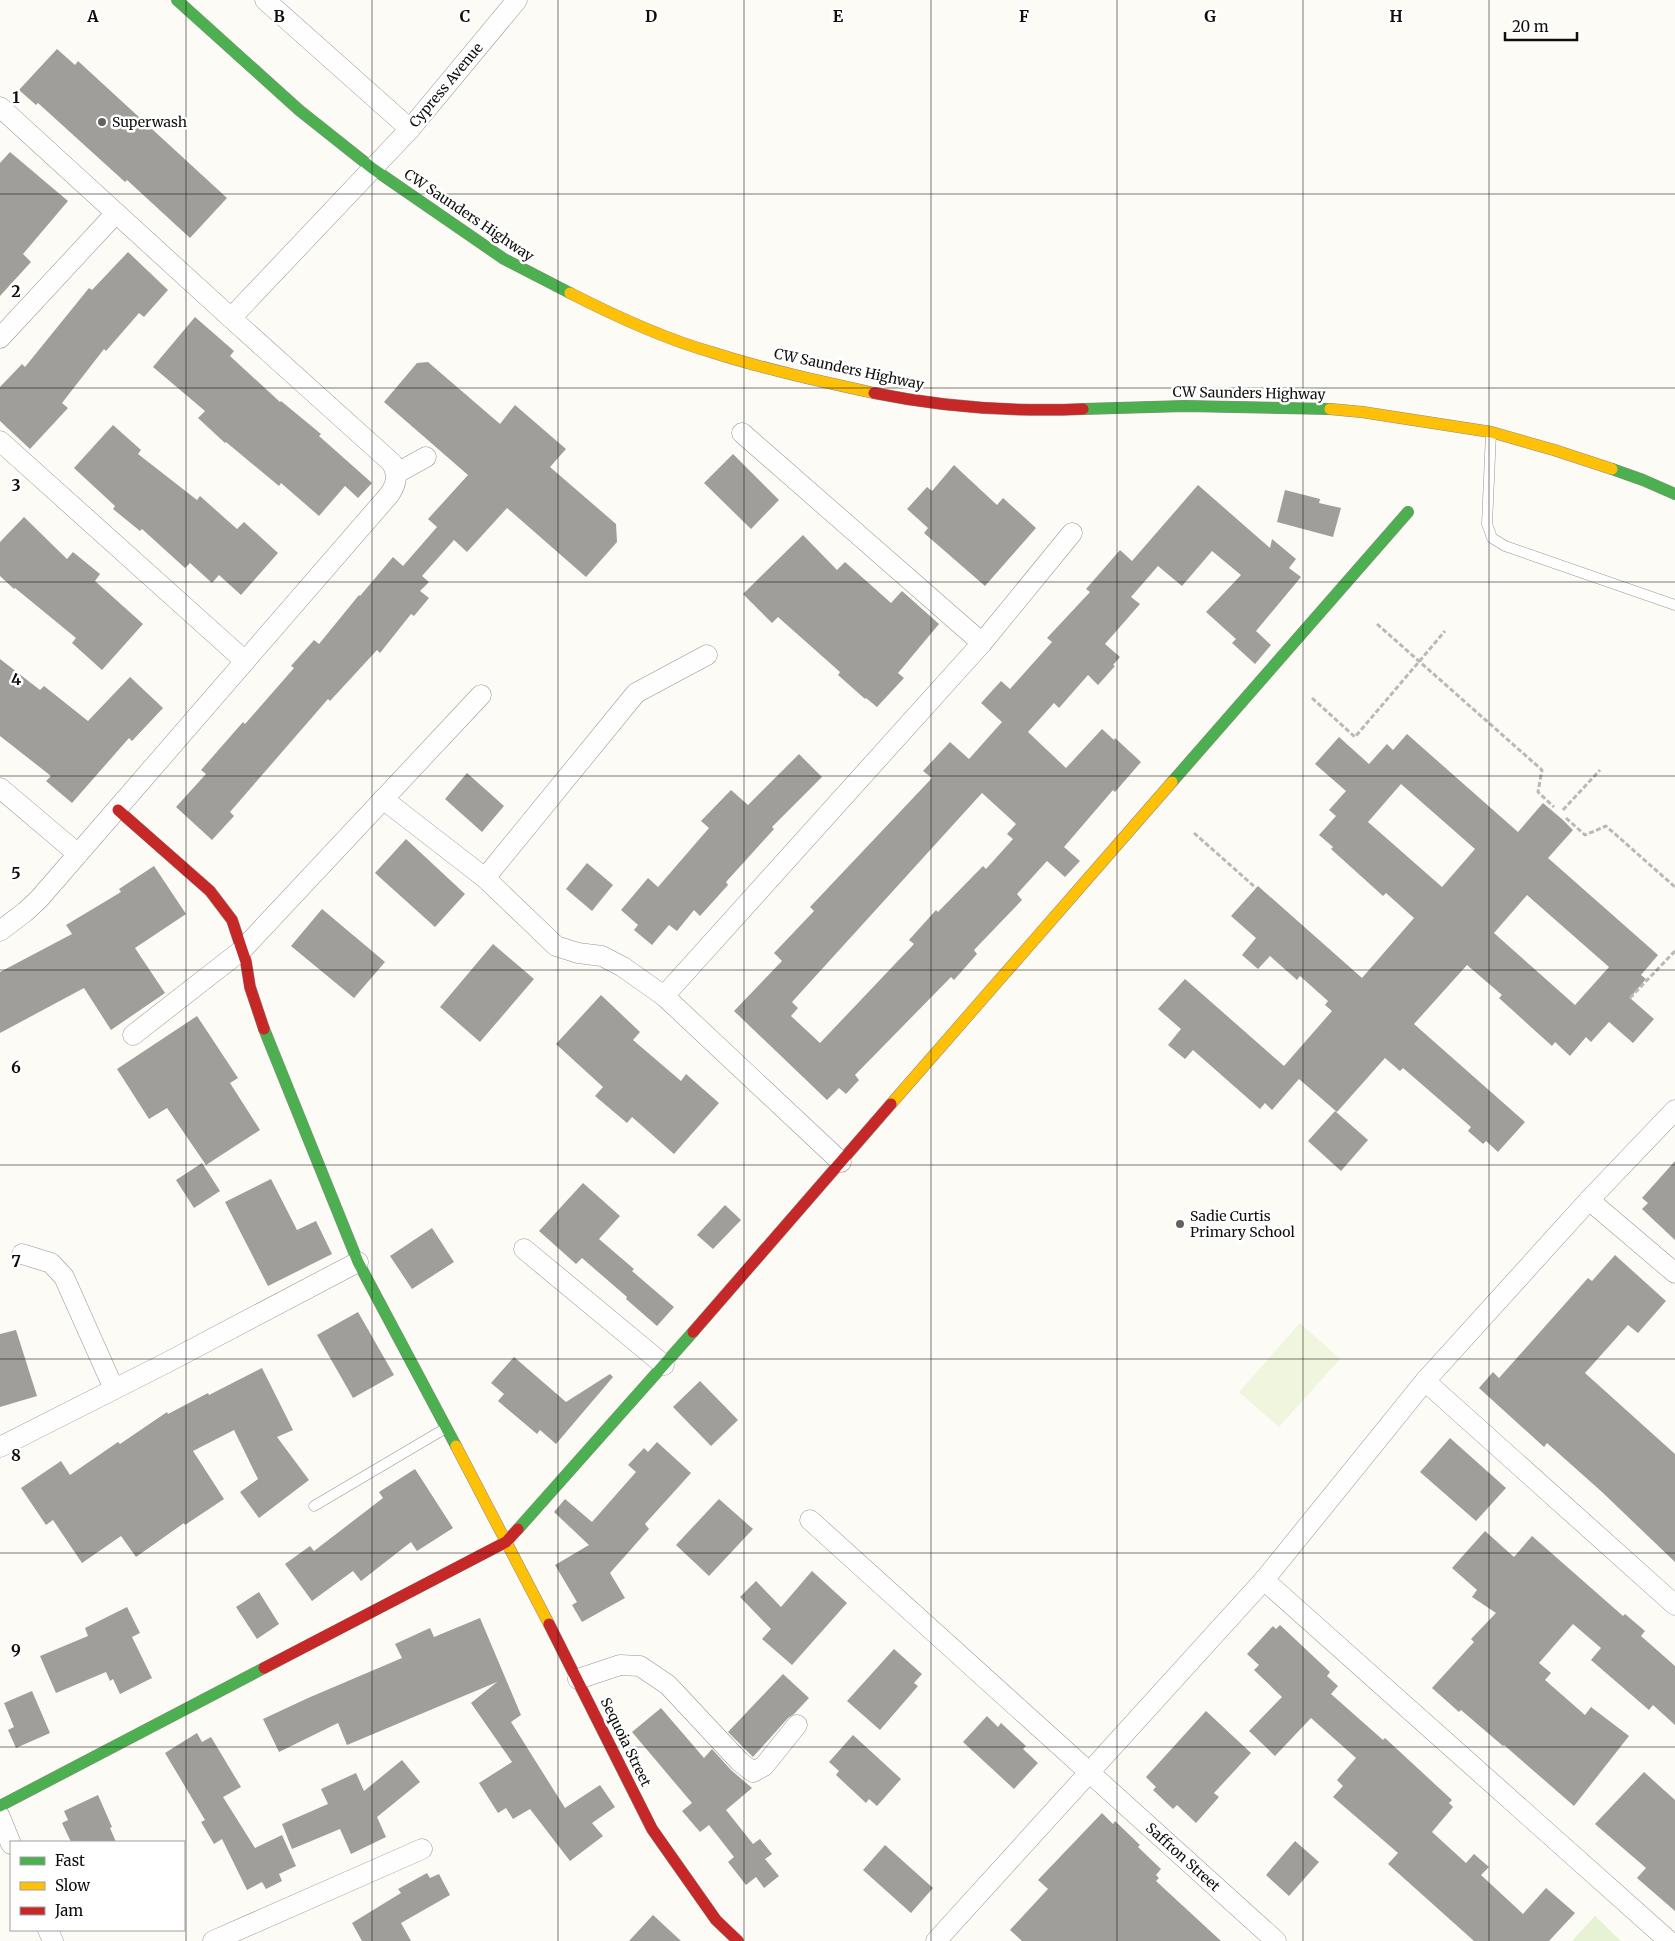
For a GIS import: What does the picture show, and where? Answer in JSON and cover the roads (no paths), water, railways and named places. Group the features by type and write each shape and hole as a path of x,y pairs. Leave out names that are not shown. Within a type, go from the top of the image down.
{"street":[{"name":"CW Saunders Highway","path":"177,0 299,110 372,168 504,259 565,292 612,314 660,335 709,352 800,377 894,397 964,406 1036,411 1185,406 1326,409 1362,412 1491,432 1554,450 1634,477 1675,494"},
{"path":"265,0 410,129"},
{"name":"Cypress Avenue","path":"231,318 410,129 517,0"},
{"path":"0,106 392,463 398,473 394,488 389,495 118,810 39,899 0,930"},
{"path":"0,338 116,213"},
{"path":"742,433 982,643"},
{"path":"0,441 245,661"},
{"path":"398,473 426,458"},
{"path":"0,1806 506,1542 664,1365 1408,512"},
{"path":"664,996 982,643 1072,533"},
{"path":"484,878 636,693 707,655"},
{"path":"134,1035 242,950 481,695"},
{"path":"0,788 78,854"},
{"path":"383,799 484,878 556,946 578,953 602,956 623,967 664,996 841,1162"},
{"name":"Sequoia Street","path":"118,810 210,892 232,920 260,1019 358,1262 578,1679 652,1829 716,1920 738,1941"},
{"path":"936,1941 1091,1773 1264,1580 1425,1381 1589,1200 1675,1110"},
{"path":"1589,1200 1675,1272"},
{"path":"524,1250 664,1365"},
{"path":"22,1254 50,1263 64,1277 114,1389"},
{"path":"0,1448 358,1262"},
{"path":"1425,1381 1675,1605"},
{"name":"Saffron Street","path":"810,1520 1276,1941"},
{"path":"1264,1580 1669,1941"},
{"path":"578,1679 620,1665 640,1666 668,1685 740,1762 753,1772 764,1766 798,1725"},
{"path":"0,1817 10,1842"},
{"path":"213,1941 422,1849"}],"lane":[{"path":"1491,432 1486,524 1492,538 1505,546 1675,605"},
{"path":"314,1506 447,1428"}],"place":[{"name":"Superwash","path":"102,122"},
{"name":"Sadie Curtis Primary School","path":"1180,1224"}]}
